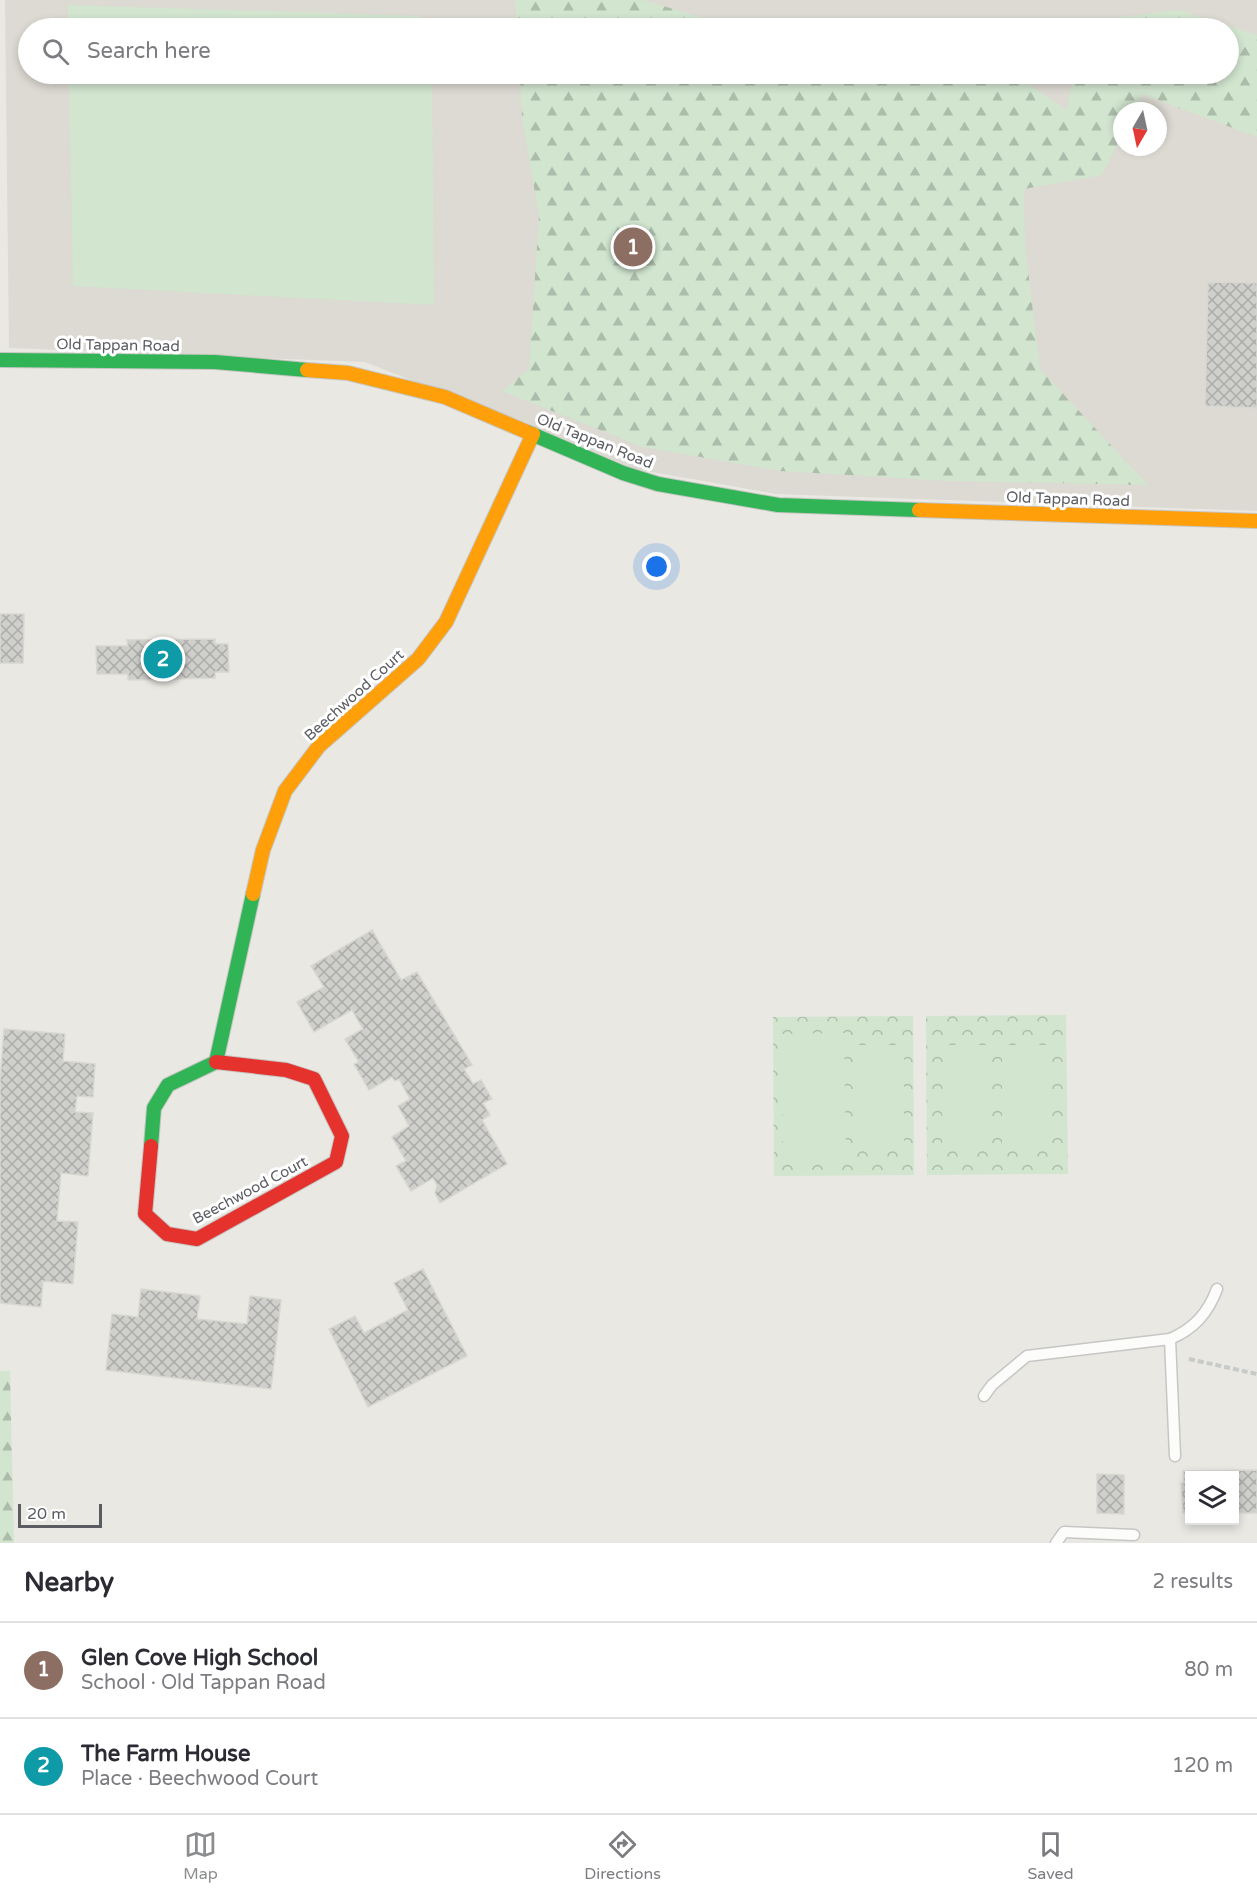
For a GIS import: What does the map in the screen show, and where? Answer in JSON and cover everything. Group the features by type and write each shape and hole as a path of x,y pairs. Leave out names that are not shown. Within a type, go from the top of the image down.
{"street":[{"name":"Old Tappan Road","path":"0,360 215,362 348,374 445,397 623,473 658,484 778,505 1257,521"},
{"name":"Beechwood Court","path":"216,1062 263,850 285,791 319,746 418,659 446,622 533,434"},
{"name":"Beechwood Court","path":"216,1062 286,1070 314,1079 342,1136 336,1162 197,1239 166,1234 145,1214 154,1108 168,1085 216,1062"}],"lane":[{"path":"984,1396 992,1385 1027,1356 1170,1339 1188,1330 1205,1314 1217,1288"},
{"path":"1170,1339 1175,1456"},
{"path":"1056,1543 1064,1532 1134,1535"}],"path":[{"path":"1171,1355 1257,1374"}],"shaded area":[{"path":"5,0 1257,0 1257,511 776,494 635,469 365,362 9,348"}],"green space":[{"path":"515,0 643,0 703,18 516,18"},
{"path":"68,5 419,16 421,18 68,18"},
{"path":"1178,10 1203,18 1113,18"},
{"path":"1239,29 1257,35 1257,137 1142,94 1138,102 1113,102 1113,153 1102,175 1024,189 1025,246 1040,369 1148,485 947,481 781,471 643,447 502,391 529,369 539,216 522,117 520,84 1028,84 1067,110 1071,84 1239,84"},
{"path":"69,84 432,84 434,305 73,286"},
{"path":"1066,1015 1068,1174 927,1175 926,1016"},
{"path":"913,1016 914,1175 774,1176 773,1017"},
{"path":"844,1033 846,1159 783,1160 782,1034"},
{"path":"857,1045 904,1045 904,1145 856,1145"},
{"path":"943,1045 990,1045 990,1145 942,1145"},
{"path":"1002,1045 1050,1045 1049,1145 1002,1145"},
{"path":"0,1371 10,1371 14,1543 0,1543"}],"building":[{"path":"1208,282 1257,283 1257,408 1205,406"},
{"path":"0,614 24,614 23,663 0,663"},
{"path":"215,639 215,644 228,644 229,672 215,672 215,678 128,680 128,674 97,674 96,646 128,646 127,640"},
{"path":"372,930 401,980 417,972 472,1065 464,1069 473,1084 481,1080 492,1099 483,1103 490,1115 482,1120 507,1164 440,1203 435,1193 437,1185 433,1178 411,1191 396,1166 406,1161 392,1137 409,1126 398,1106 410,1099 399,1079 395,1081 392,1077 369,1090 354,1064 359,1062 345,1039 363,1029 352,1010 314,1032 297,1002 324,987 311,966"},
{"path":"4,1029 65,1034 63,1061 95,1064 93,1097 77,1096 75,1112 93,1113 88,1176 61,1173 57,1221 78,1222 73,1284 43,1281 41,1307 0,1303 0,1081"},
{"path":"423,1269 467,1356 368,1407 329,1329 355,1316 364,1333 408,1310 394,1283"},
{"path":"141,1289 200,1296 197,1319 247,1324 250,1296 281,1300 271,1389 106,1370 112,1314 138,1317"},
{"path":"1257,1470 1257,1513 1239,1513 1239,1471 1185,1471 1185,1513 1183,1513 1181,1483 1184,1483 1183,1471"},
{"path":"1097,1474 1124,1475 1124,1514 1097,1513"}],"traffic: fast":[{"path":"0,360 215,362 307,370"},
{"path":"527,432 623,473 658,484 778,505 919,510"},
{"path":"151,1146 154,1108 168,1085 216,1062 253,894"}],"traffic: slow":[{"path":"307,370 348,373 445,397 527,432"},
{"path":"253,894 263,850 285,791 319,746 418,659 446,622 533,434"},
{"path":"919,510 1257,521"}],"traffic: jam":[{"path":"151,1146 145,1214 167,1234 197,1239 336,1162 342,1136 314,1079 286,1070 216,1062"}],"place":[{"name":"Glen Cove High School","path":"633,247"},
{"name":"The Farm House","path":"163,659"}]}
